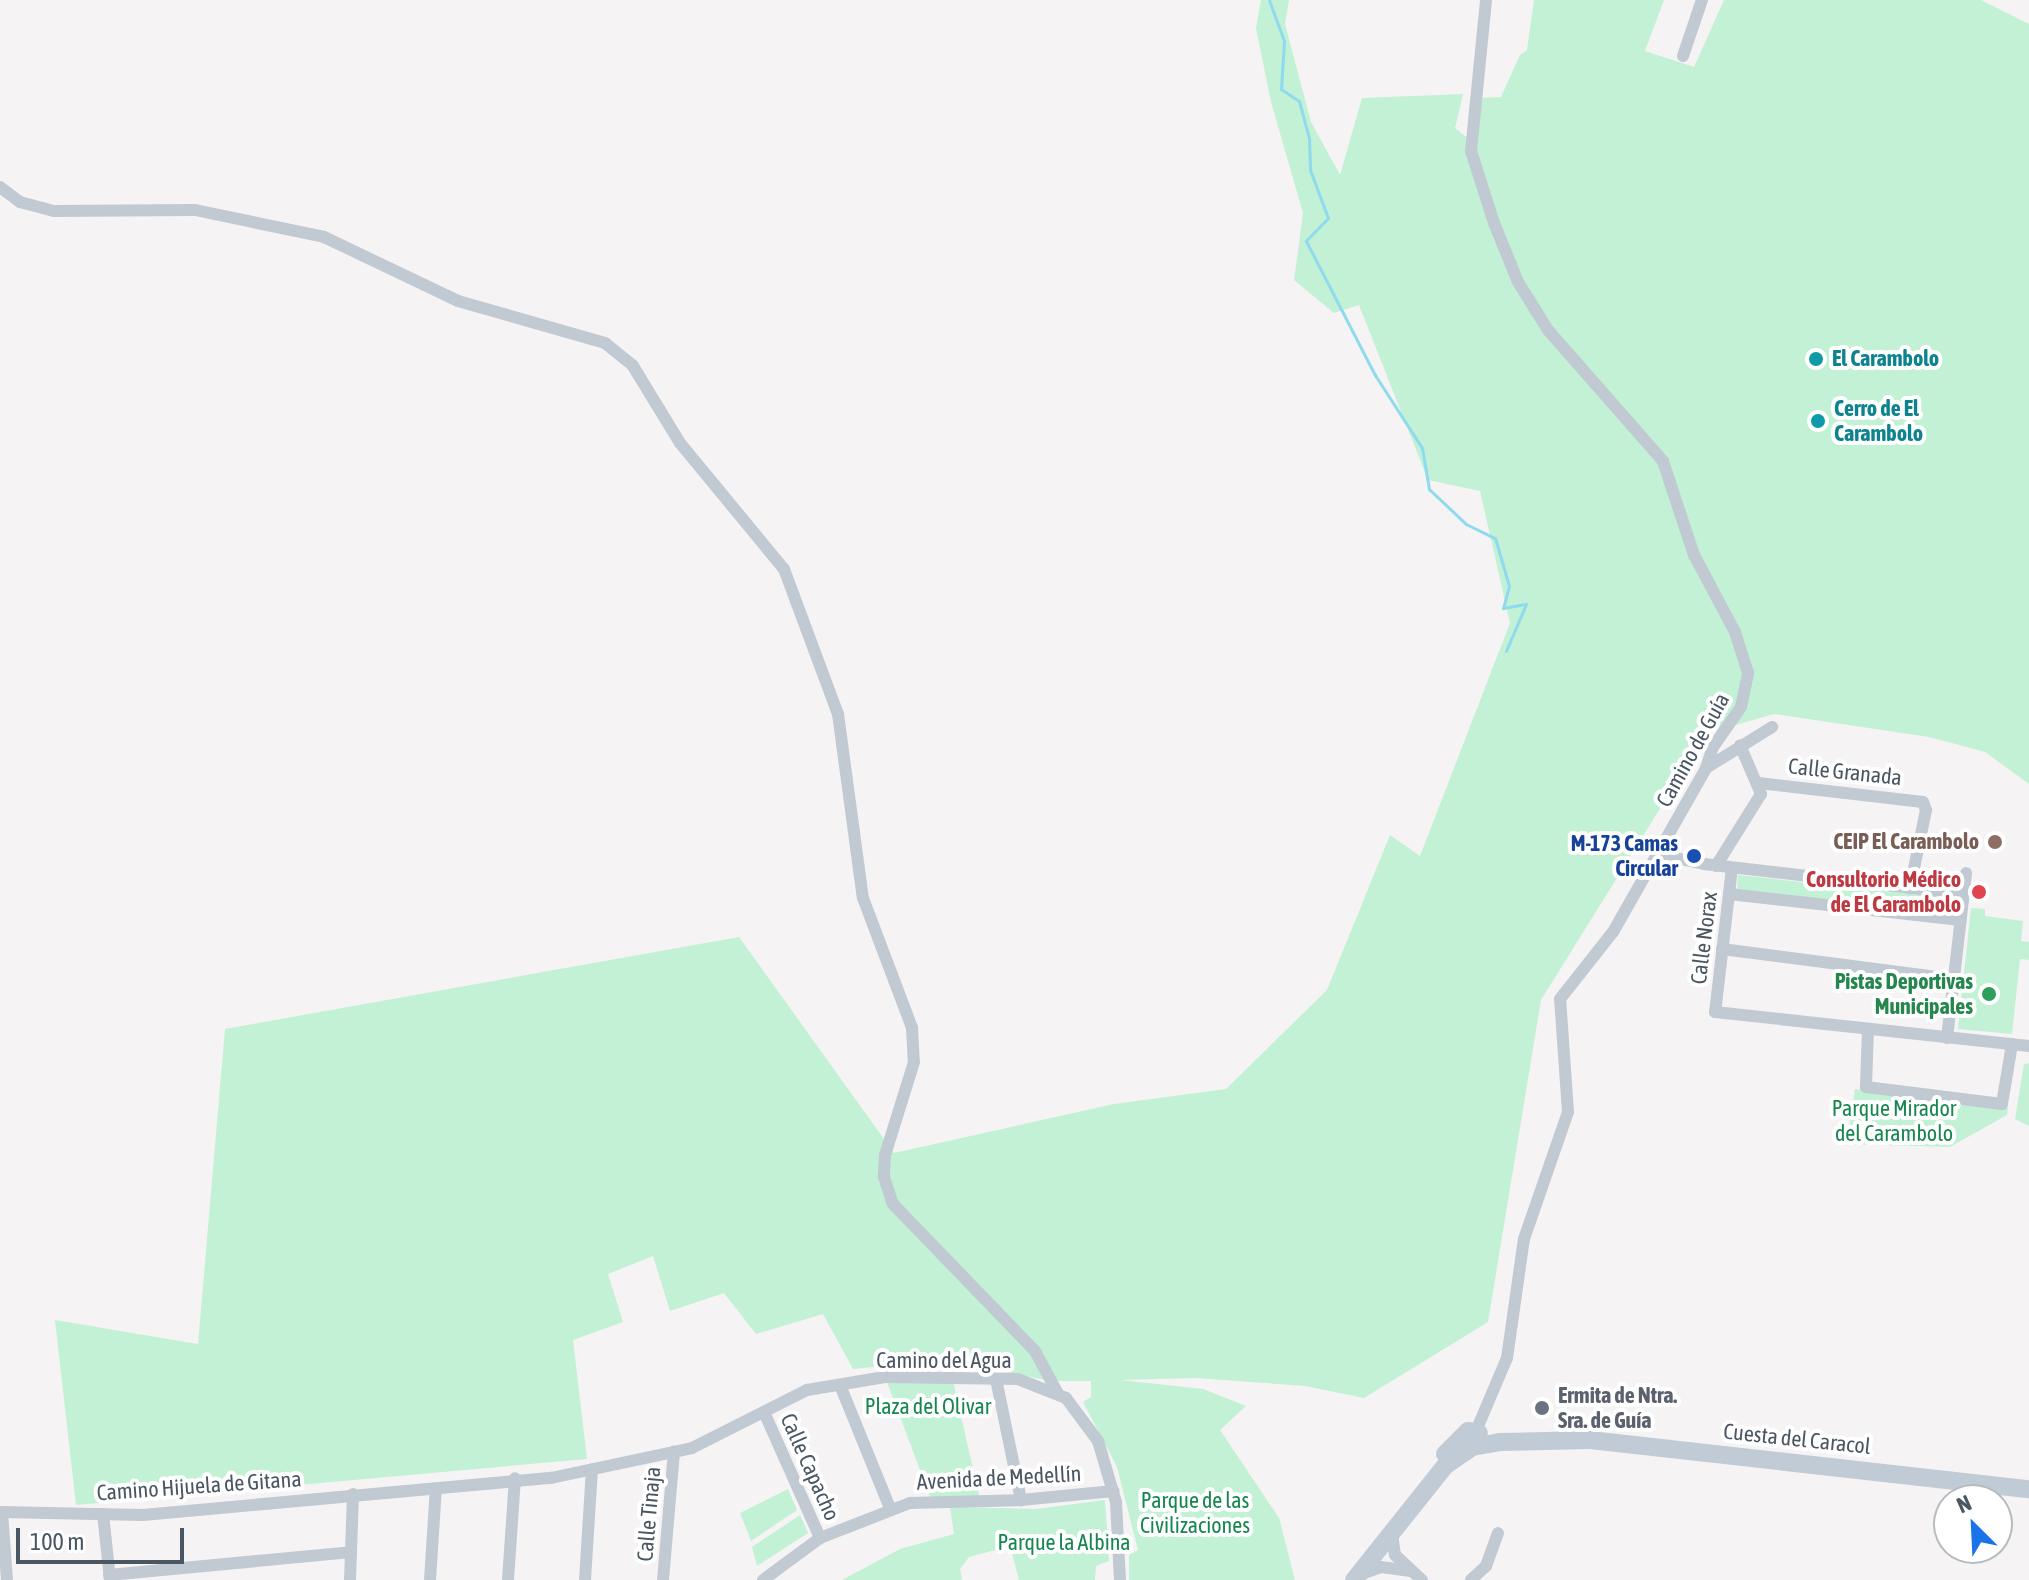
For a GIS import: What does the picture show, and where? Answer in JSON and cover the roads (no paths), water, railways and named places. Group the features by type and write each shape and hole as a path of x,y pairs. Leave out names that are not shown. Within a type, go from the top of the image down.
{"main road":[{"name":"Cuesta del Caracol","path":"1473,1438 1560,1438 2029,1489"},
{"path":"1351,1579 1435,1476 1473,1438"},
{"path":"1351,1579 1418,1479 1473,1438"}],"street":[{"name":"Camino de Guía","path":"1473,1438 1510,1346 1526,1231 1568,1112 1560,999 1613,932 1706,768 1713,747 1746,696 1745,659 1694,555 1663,461 1556,341 1506,254 1472,162 1484,54 1486,0"},
{"path":"1683,56 1702,0"},
{"path":"0,187 20,202 54,211 195,210 324,237 458,301 605,343 633,366 680,443 784,569 838,714 863,898 912,1028 914,1062 885,1155 884,1177 893,1204 1035,1351 1057,1392 1098,1441 1114,1491 1120,1580"},
{"path":"1706,768 1772,727"},
{"path":"1716,866 1761,796 1759,783 1740,745"},
{"name":"Calle Granada","path":"1759,783 1926,804 1910,888"},
{"path":"1657,854 1716,866 1963,894"},
{"name":"Calle Norax","path":"1732,868 1715,1012 1868,1029"},
{"path":"1947,1038 1966,873"},
{"path":"1729,894 1961,920"},
{"path":"1722,949 1954,979"},
{"path":"2012,1044 2002,1104 1866,1087 1868,1029 1947,1038 2012,1044 2029,1046"},
{"name":"Camino del Agua","path":"353,1494 436,1488 592,1469 674,1451 742,1426 807,1390 885,1377 1018,1379 1057,1392"},
{"path":"996,1379 1021,1500"},
{"path":"840,1385 890,1508"},
{"name":"Calle Capacho","path":"764,1412 820,1538"},
{"name":"Calle Tinaja","path":"663,1580 674,1451"},
{"path":"585,1580 592,1469"},
{"path":"508,1580 515,1478"},
{"path":"430,1580 436,1488"},
{"name":"Avenida de Medellín","path":"763,1580 820,1538 890,1508 931,1499 1021,1500 1114,1491"},
{"path":"350,1580 353,1494"},
{"name":"Camino Hijuela de Gitana","path":"1,1512 103,1514 353,1494"},
{"path":"1,1512 3,1566 7,1580"},
{"path":"103,1514 110,1577 351,1552"},
{"path":"1393,1526 1395,1555 1417,1576"},
{"path":"1471,1580 1486,1566 1498,1533"},
{"path":"1351,1579 1381,1567 1417,1576"}],"waterway":[{"path":"1269,0 1284,41 1281,89 1299,101 1309,138 1310,170 1328,218 1306,241 1375,375 1422,448 1429,489 1466,524 1495,538 1509,586 1503,608 1526,604 1506,651"}],"place":[{"name":"El Carambolo","path":"1816,359"},
{"name":"Cerro de El Carambolo","path":"1818,421"},
{"name":"CEIP El Carambolo","path":"1995,842"},
{"name":"M-173 Camas Circular","path":"1694,856"},
{"name":"Consultorio Médico de El Carambolo","path":"1979,892"},
{"name":"Pistas Deportivas Municipales","path":"1989,994"},
{"name":"Ermita de Ntra. Sra. de Guía","path":"1542,1408"}],"park label":[{"name":"Parque Mirador del Carambolo","path":"1894,1120"},
{"name":"Plaza del Olivar","path":"928,1407"},
{"name":"Parque de las Civilizaciones","path":"1195,1512"},
{"name":"Parque la Albina","path":"1064,1543"}]}
